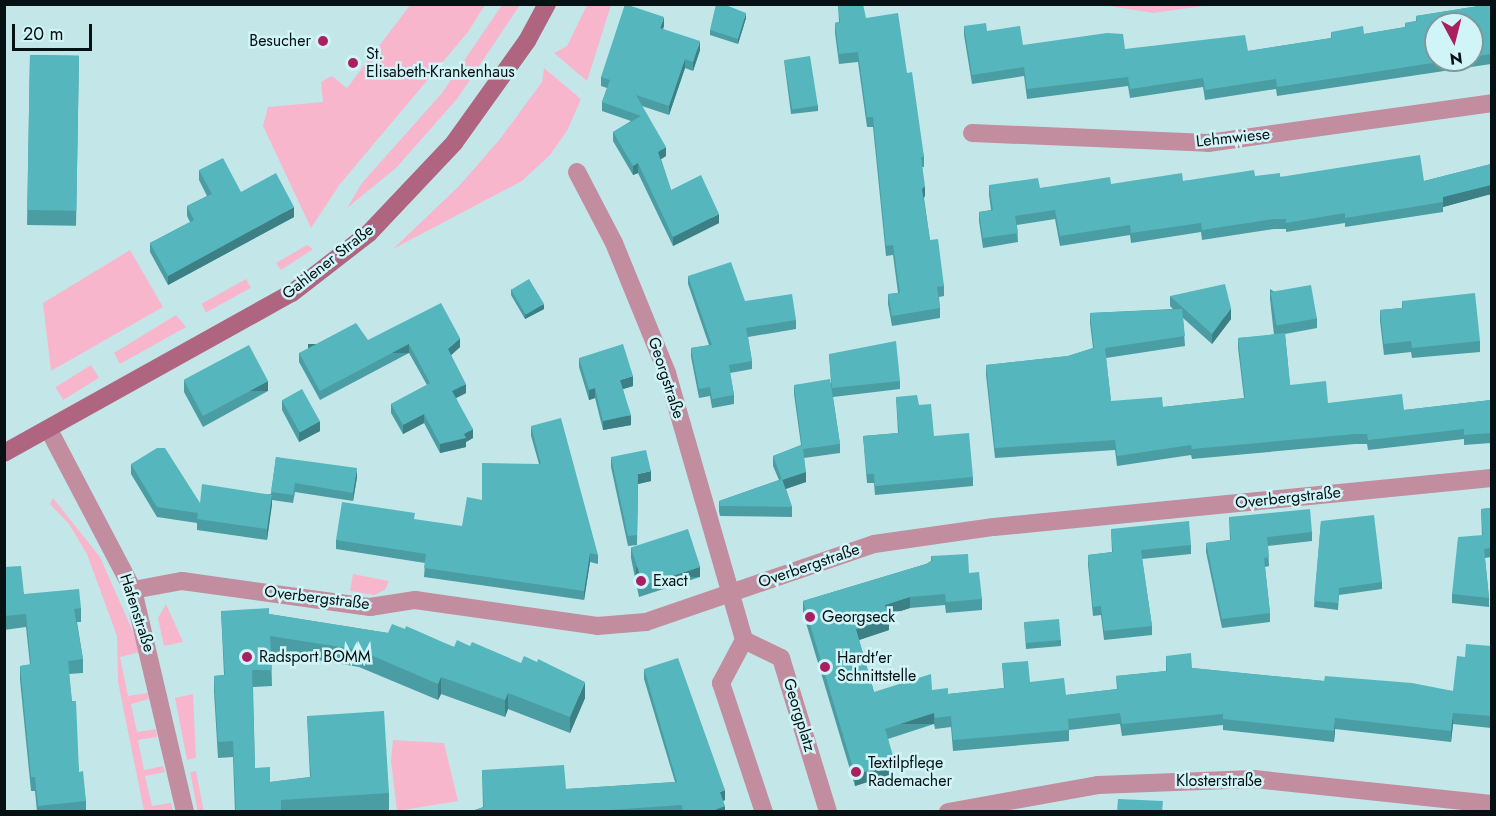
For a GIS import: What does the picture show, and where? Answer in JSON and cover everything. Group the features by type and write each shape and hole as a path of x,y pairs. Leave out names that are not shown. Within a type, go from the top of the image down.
{"main road":[{"name":"Gahlener Straße","path":"4,453 49,430 292,292 369,233 454,143 527,41 547,4"}],"street":[{"name":"Lehmwiese","path":"972,133 1208,143 1491,103"},
{"name":"Georgstraße","path":"577,172 614,243 667,373 731,593"},
{"name":"Hafenstraße","path":"49,430 133,590 185,812"},
{"name":"Overbergstraße","path":"133,590 182,581 370,607 415,600 597,626 646,622 874,544 994,527 1491,478"},
{"path":"731,593 744,640 721,683 764,812"},
{"name":"Georgplatz","path":"744,640 781,658 828,812"},
{"name":"Klosterstraße","path":"948,812 1098,786 1254,779 1491,804"}],"shaded area":[{"path":"411,4 485,5 468,32 340,184 311,228 263,126 268,107 323,102 321,82 332,76 347,88"},
{"path":"1103,4 1210,5 1153,13"},
{"path":"502,5 520,5 457,99 396,168 347,208 362,183 442,93"},
{"path":"587,5 611,5 587,81 554,53 567,46"},
{"path":"544,68 581,99 567,131 550,155 522,181 393,249 459,186 500,139 542,82"},
{"path":"307,245 313,249 281,270 276,263"},
{"path":"130,250 163,307 51,371 43,303"},
{"path":"246,279 251,288 206,312 201,304"},
{"path":"176,315 186,327 120,364 114,353"},
{"path":"91,365 99,378 63,400 55,387"},
{"path":"53,498 100,557 138,643 140,652 120,657 128,696 148,693 149,699 131,704 137,732 156,729 157,737 138,740 144,770 163,766 165,772 145,776 152,806 171,803 173,811 144,811 118,682 117,636 87,554 69,524 50,504"},
{"path":"353,574 389,581 385,590 374,595 350,591"},
{"path":"166,604 183,642 164,646 158,618"},
{"path":"193,694 196,758 187,760 175,698"},
{"path":"393,740 444,743 458,801 397,811 391,761"},
{"path":"196,771 204,811 198,812 190,772"}],"building":[{"path":"625,4 664,17 660,28 700,41 693,62 685,59 669,106 636,95 666,147 658,152 671,190 701,175 719,214 673,237 638,163 633,166 613,132 641,116 602,102 610,80 601,77"},
{"path":"716,4 723,4 746,13 738,39 710,30"},
{"path":"838,4 863,4 866,18 898,13 907,73 912,72 924,157 921,157 925,186 922,189 930,240 938,239 944,286 937,287 940,308 892,316 888,294 900,293 893,245 886,246 873,117 867,117 858,52 839,54 835,23 840,22"},
{"path":"1491,4 1491,54 1484,55 1484,12 1441,12"},
{"path":"1424,15 1424,64 1277,87 1276,79 1205,90 1203,78 1130,89 1128,77 1027,89 1024,67 972,75 964,26 986,23 987,31 1020,26 1023,45 1107,33 1123,34 1125,49 1245,35 1248,51 1332,38 1331,32 1363,26 1364,34 1406,27 1405,23 1417,21 1416,16"},
{"path":"30,55 79,56 76,211 27,210"},
{"path":"810,56 818,105 792,109 784,60"},
{"path":"1420,155 1424,181 1491,164 1491,185 1443,197 1443,202 1345,218 1345,213 1286,223 1286,219 1274,219 1202,230 1201,223 1131,233 1130,225 1060,236 1055,210 1015,216 1018,233 983,238 979,212 993,210 989,185 1038,178 1040,188 1110,177 1111,184 1182,173 1183,181 1254,170 1255,176 1280,173 1280,177"},
{"path":"223,158 241,192 276,173 294,207 168,276 150,243 194,220 187,206 212,194 199,170"},
{"path":"731,262 745,301 792,294 796,320 746,328 752,361 729,365 734,395 712,399 710,387 699,389 691,348 712,345 688,276"},
{"path":"529,279 544,304 526,315 511,290"},
{"path":"1225,284 1231,308 1212,334 1170,296"},
{"path":"1311,285 1317,318 1277,326 1271,292"},
{"path":"1475,293 1480,341 1412,348 1411,341 1384,344 1380,310 1403,308 1402,301"},
{"path":"441,303 460,338 448,349 466,384 452,391 473,429 464,434 466,438 440,444 424,414 403,425 391,404 430,383 409,344 320,391 299,353 356,323 368,340"},
{"path":"1182,309 1185,336 1105,348 1111,401 1162,397 1163,407 1245,398 1238,338 1285,333 1290,385 1326,381 1328,403 1402,394 1404,410 1491,400 1491,433 1464,435 1464,429 1368,440 1367,434 1355,434 1192,449 1191,445 1117,456 1115,440 995,448 986,365 1068,356 1094,348 1090,313"},
{"path":"896,341 900,381 832,388 829,354"},
{"path":"623,344 633,376 620,380 631,415 603,421 595,388 589,390 579,358"},
{"path":"249,345 268,381 203,416 184,380"},
{"path":"830,379 840,444 803,449 806,472 782,480 773,456 802,445 794,385"},
{"path":"302,389 320,421 300,433 282,400"},
{"path":"917,395 919,405 931,404 934,436 969,433 973,477 875,486 874,474 867,474 863,436 899,433 896,397"},
{"path":"561,418 598,555 590,553 584,591 424,568 426,554 336,540 342,502 415,513 414,519 462,526 467,497 482,500 482,463 541,464 531,426"},
{"path":"157,448 165,448 200,503 202,484 272,495 267,529 197,519 198,513 157,507 131,464"},
{"path":"646,450 651,471 638,474 637,535 628,536 611,457"},
{"path":"276,457 357,468 353,493 295,483 293,495 271,492"},
{"path":"782,479 792,507 720,506 719,501"},
{"path":"1491,508 1491,548 1484,549 1489,598 1452,594 1458,537 1483,535 1481,509"},
{"path":"1310,509 1312,532 1267,537 1269,557 1264,558 1270,613 1222,619 1206,543 1231,540 1229,517"},
{"path":"1374,515 1382,582 1339,588 1338,603 1314,601 1321,521"},
{"path":"1189,521 1191,545 1141,550 1152,626 1104,631 1101,606 1093,607 1088,555 1113,552 1111,529"},
{"path":"688,529 700,567 643,586 631,548"},
{"path":"968,554 969,573 979,572 982,599 946,602 945,594 910,597 885,605 889,619 856,629 874,692 931,674 932,690 948,688 948,694 1005,688 1002,663 1028,661 1030,682 1064,678 1066,695 1118,689 1116,676 1167,671 1166,656 1191,653 1192,668 1324,681 1325,676 1412,683 1453,691 1457,656 1465,657 1466,644 1491,646 1491,716 1453,713 1451,731 1335,718 1334,731 1223,719 1223,714 1122,724 1120,713 1068,719 1069,730 953,740 951,716 935,718 934,713 885,729 895,762 855,775 803,601 926,564 932,561 931,556"},
{"path":"21,566 24,594 79,589 81,608 74,609 83,659 68,661 72,701 76,701 79,772 83,771 86,801 38,806 35,777 31,777 20,666 31,664 26,614 4,616 4,567"},
{"path":"269,608 269,614 388,633 392,624 405,629 406,626 454,647 457,640 470,646 472,642 521,663 524,656 537,662 538,659 585,682 570,717 508,693 505,700 441,677 438,684 359,650 270,636 272,670 252,670 255,768 270,767 270,782 311,777 307,716 384,711 389,793 281,800 281,812 236,812 233,741 218,742 214,676 225,675 221,611"},
{"path":"1059,619 1061,640 1026,643 1024,622"},
{"path":"678,658 725,790 720,792 725,806 710,812 683,812 682,805 581,812 471,811 484,807 482,770 564,765 566,789 677,782 644,669"},
{"path":"1118,799 1163,801 1162,812 1117,812"}],"place":[{"name":"Besucher","path":"323,41"},
{"name":"St. Elisabeth-Krankenhaus","path":"353,63"},
{"name":"Exact","path":"641,581"},
{"name":"Georgseck","path":"810,617"},
{"name":"Radsport BOMM","path":"247,657"},
{"name":"Hardt'er Schnittstelle","path":"825,667"},
{"name":"Textilpflege Rademacher","path":"856,772"}]}
